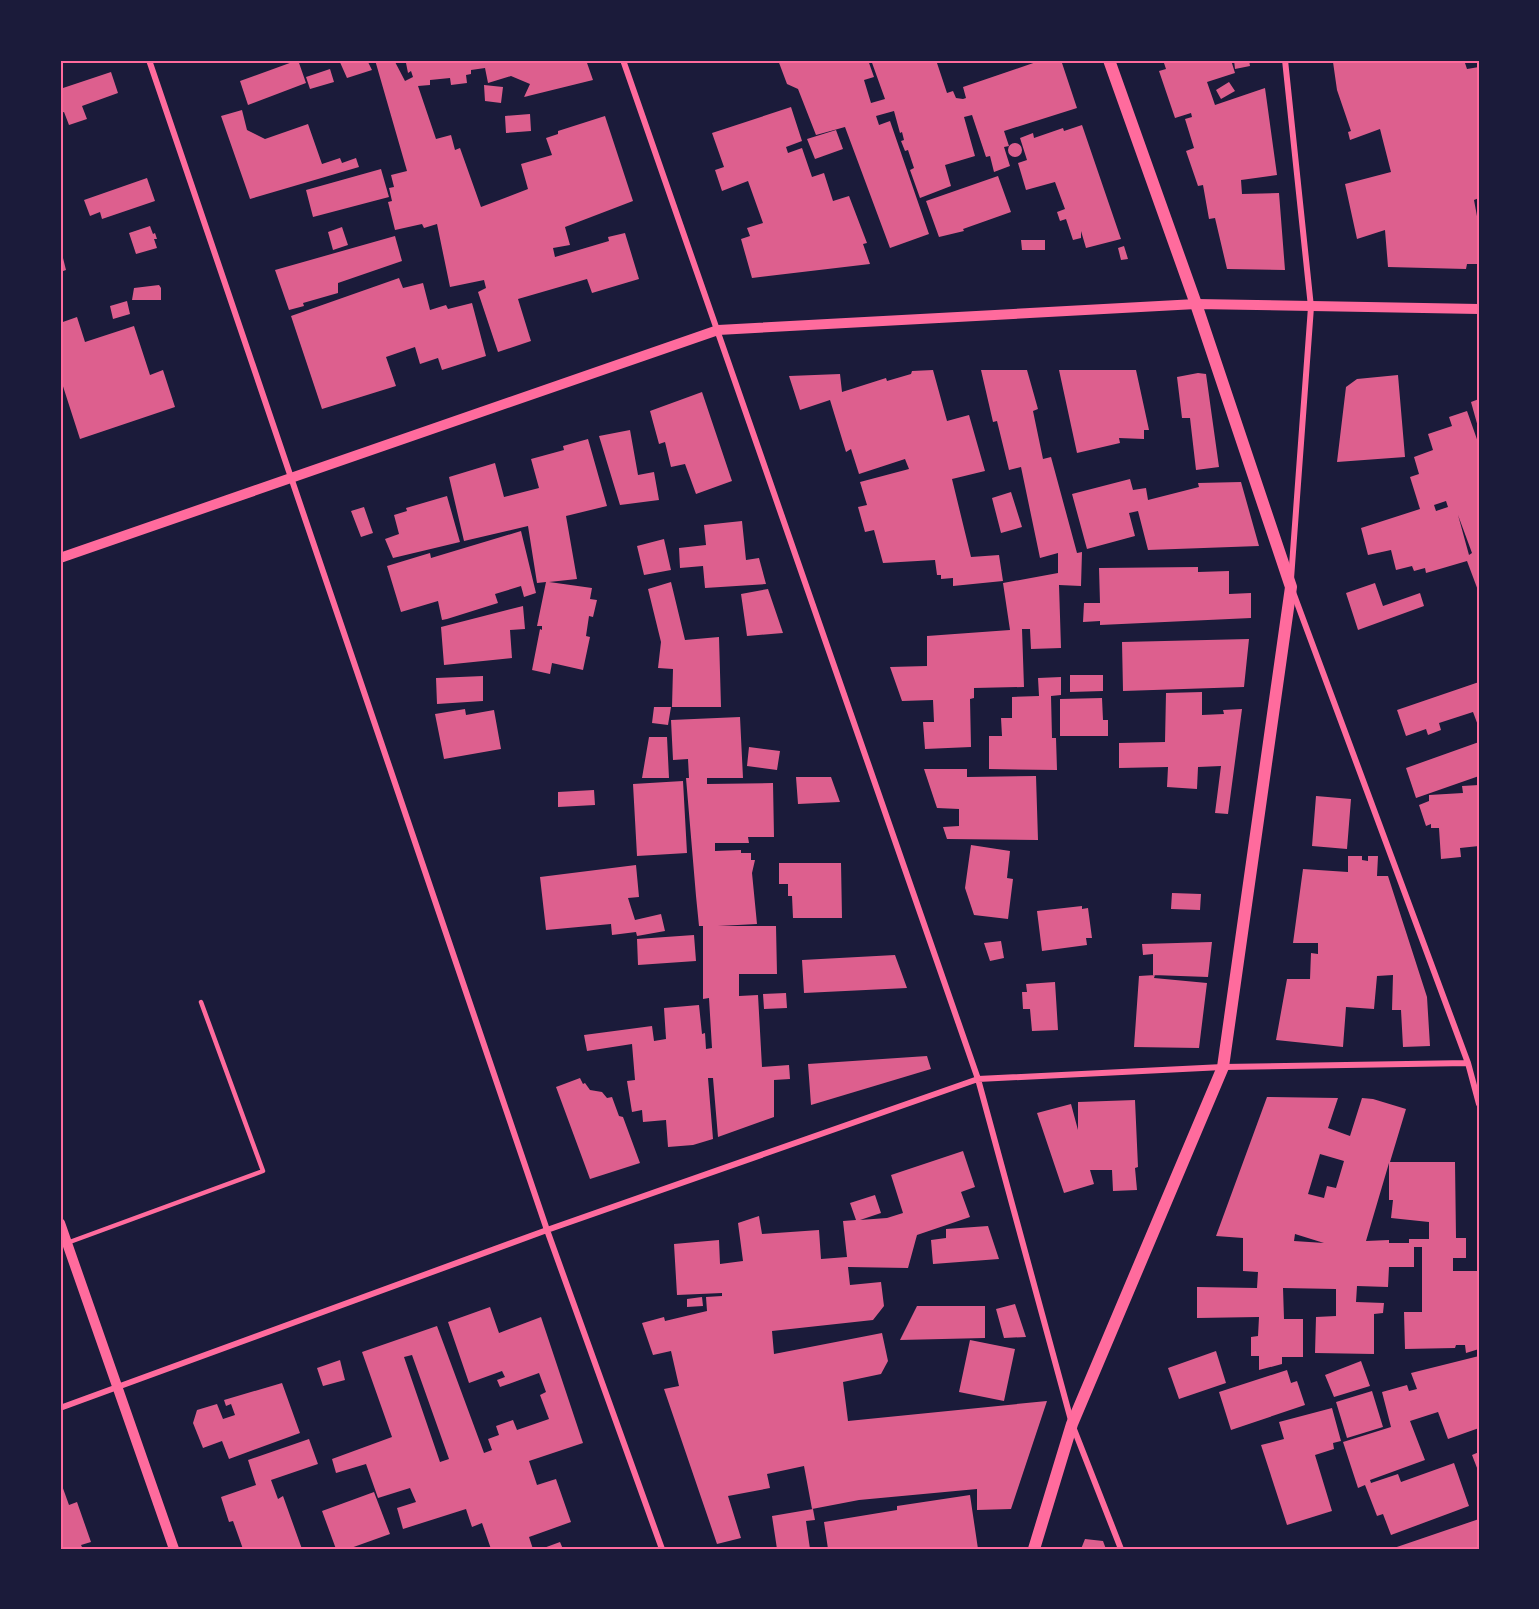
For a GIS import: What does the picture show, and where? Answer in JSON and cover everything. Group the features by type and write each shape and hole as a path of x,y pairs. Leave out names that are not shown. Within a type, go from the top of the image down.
{"main road":[{"path":"1034,1549 1072,1424 1223,1067 1291,587 1196,304 1109,60"}],"street":[{"path":"149,60 548,1230 662,1549"},
{"path":"623,60 978,1079 1072,1424 1121,1549"},
{"path":"1285,60 1311,307 1291,587 1468,1063 1479,1104"},
{"path":"60,558 718,330 1196,304 1479,309"},
{"path":"60,1408 548,1230 978,1079 1223,1067 1468,1063"},
{"path":"60,1223 174,1549"}],"lane":[{"path":"67,1243 263,1171 201,1002"}],"building":[{"path":"298,60 306,83 248,105 240,81"},
{"path":"339,60 367,60 372,70 347,78"},
{"path":"375,60 394,60 405,81 413,77 411,71 408,73 406,63 422,60 586,60 593,80 524,97 530,84 511,76 488,83 485,68 471,70 471,74 466,75 467,83 451,85 450,78 430,80 430,85 418,86 436,139 451,135 455,150 460,148 481,207 528,189 521,164 552,155 546,138 558,134 558,131 605,116 633,201 565,227 570,245 553,248 555,257 609,241 608,237 625,233 639,279 592,293 587,279 518,299 531,341 498,352 478,292 486,288 484,280 450,287 437,224 424,228 422,224 395,230 388,202 392,201 389,188 394,187 391,175 407,171"},
{"path":"778,60 868,60 874,77 864,80 871,103 885,99 871,60 936,60 947,93 953,91 956,98 963,99 966,98 963,87 1042,60 1061,60 1077,108 1004,131 1009,146 1004,147 1010,166 994,172 990,156 986,157 972,115 964,117 975,156 945,165 951,186 920,198 910,170 914,168 908,150 905,151 901,141 904,140 894,111 876,116 879,125 890,121 929,234 890,248 845,127 816,135 798,89 787,84"},
{"path":"1163,60 1231,60 1235,73 1207,82 1215,105 1265,88 1277,175 1241,180 1242,194 1279,193 1285,270 1227,269 1215,218 1209,219 1203,185 1198,186 1186,151 1194,148 1185,119 1192,117 1191,113 1175,118 1159,71 1166,69"},
{"path":"1234,60 1249,60 1250,66 1235,69"},
{"path":"1340,60 1464,60 1467,69 1479,67 1479,198 1474,200 1479,227 1479,264 1467,264 1466,269 1388,267 1385,230 1357,239 1345,184 1391,172 1380,129 1350,140 1348,132 1351,131 1337,90 1333,62"},
{"path":"330,69 334,82 310,89 306,77"},
{"path":"111,72 118,93 82,106 87,119 69,125 64,112 60,113 60,89"},
{"path":"1229,82 1235,91 1221,99 1216,90"},
{"path":"484,85 503,87 501,103 485,101"},
{"path":"791,107 802,141 786,147 788,153 802,148 812,177 824,173 833,201 849,196 867,243 863,244 870,264 752,278 741,239 750,236 747,228 763,223 748,181 722,191 715,170 724,167 712,133"},
{"path":"242,110 247,130 265,139 308,124 322,164 340,158 342,163 356,158 359,167 250,199 221,116"},
{"path":"530,114 531,131 506,133 505,116"},
{"path":"1082,125 1121,239 1086,248 1081,231 1081,238 1073,240 1066,219 1060,221 1057,212 1065,209 1055,182 1026,190 1018,163 1027,160 1020,138 1033,133 1034,138 1063,128 1064,131"},
{"path":"836,130 843,149 815,159 807,139"},
{"path":"1012,143 1018,143 1022,150 1018,157 1012,157 1008,153 1008,147"},
{"path":"381,169 389,197 313,217 306,190"},
{"path":"998,176 1011,212 963,229 964,231 939,237 926,201"},
{"path":"147,178 155,201 102,219 100,212 90,216 84,200"},
{"path":"150,226 157,239 154,239 157,248 136,254 129,233"},
{"path":"342,227 348,245 333,250 328,232"},
{"path":"395,236 402,261 338,283 338,293 303,303 304,306 289,310 275,270"},
{"path":"1021,240 1045,240 1045,250 1022,250"},
{"path":"1124,246 1128,259 1121,260 1118,248"},
{"path":"60,251 66,270 60,272"},
{"path":"399,278 403,288 423,283 430,310 446,305 448,309 472,303 486,356 442,370 438,358 420,364 415,347 386,357 396,386 322,409 291,316"},
{"path":"159,285 161,300 132,300 134,288"},
{"path":"127,301 130,314 113,319 110,306"},
{"path":"77,317 85,342 134,326 150,375 163,370 175,407 80,439 60,377 60,323"},
{"path":"933,370 947,421 969,415 985,471 952,479 971,557 999,555 1003,581 953,586 953,578 941,579 941,575 937,575 935,560 883,563 874,530 865,532 858,507 867,505 860,482 909,469 905,459 859,474 851,449 846,452 830,400 800,410 789,376 840,374 842,392 886,378 887,381 911,374 912,371"},
{"path":"981,370 1027,370 1038,409 1033,411 1043,459 1051,457 1077,553 1082,552 1081,586 1059,585 1061,648 1031,649 1030,629 1022,629 1024,687 974,688 974,698 970,699 971,747 925,749 923,722 934,722 933,700 902,701 890,667 927,666 927,636 1010,630 1003,583 1058,573 1058,553 1040,558 1021,467 1009,470 997,421 993,422"},
{"path":"1059,370 1136,370 1149,430 1144,430 1144,439 1119,438 1120,443 1077,453"},
{"path":"1198,373 1206,374 1219,467 1196,470 1190,418 1182,418 1177,377"},
{"path":"1398,375 1405,457 1337,462 1346,387 1357,379"},
{"path":"702,392 732,481 696,494 685,464 671,467 665,442 659,444 650,411"},
{"path":"1479,399 1479,427 1478,427 1471,402"},
{"path":"1467,411 1479,445 1479,593 1467,561 1426,573 1425,568 1414,571 1412,566 1396,570 1391,550 1368,555 1361,528 1420,509 1410,477 1419,474 1414,457 1433,450 1428,434 1452,426 1449,417","holes":["1446,501 1448,507 1436,511 1434,505","1458,515 1472,553 1469,555"]},
{"path":"630,430 638,475 654,472 659,500 620,505 599,436"},
{"path":"588,439 607,506 566,516 577,579 549,582 592,588 590,599 597,600 593,617 589,616 586,636 590,637 583,670 552,663 550,674 532,670 540,629 542,630 542,626 537,626 546,582 537,583 528,526 464,541 449,477 495,463 504,497 539,488 531,459 564,450 563,446"},
{"path":"1130,479 1133,490 1146,488 1148,500 1199,487 1198,483 1241,482 1259,546 1148,550 1138,511 1129,513 1135,536 1087,549 1072,494"},
{"path":"1011,492 1022,527 1001,533 992,498"},
{"path":"447,496 460,542 393,558 385,539 399,534 394,515 407,511 406,508"},
{"path":"364,507 373,533 361,537 351,511"},
{"path":"742,521 746,560 759,558 766,584 705,588 703,566 680,568 679,548 706,545 704,525"},
{"path":"521,531 536,593 524,597 521,586 495,594 498,603 442,620 438,601 401,612 387,566 430,553 431,558"},
{"path":"664,539 671,570 644,575 637,546"},
{"path":"1198,567 1198,572 1229,571 1229,594 1251,593 1251,618 1100,625 1100,621 1083,622 1084,603 1100,603 1099,568"},
{"path":"671,582 685,640 719,637 721,707 672,707 673,669 658,668 661,642 648,589"},
{"path":"1375,583 1383,606 1420,593 1424,606 1358,630 1346,593"},
{"path":"768,589 783,633 747,636 741,594"},
{"path":"523,606 525,629 510,630 512,658 444,665 441,627"},
{"path":"1249,639 1244,687 1123,691 1122,642"},
{"path":"1070,675 1103,675 1103,691 1070,692"},
{"path":"483,676 483,701 437,704 436,678"},
{"path":"1061,677 1061,695 1051,696 1052,738 1056,738 1057,770 989,769 989,736 1002,736 1001,718 1012,718 1012,697 1039,696 1038,678"},
{"path":"1479,682 1479,728 1473,712 1439,723 1441,730 1428,735 1426,729 1406,736 1397,710"},
{"path":"1202,692 1202,715 1224,714 1223,710 1242,709 1228,814 1215,813 1221,766 1198,767 1197,789 1167,787 1168,767 1119,768 1119,743 1165,742 1166,693"},
{"path":"1102,698 1103,720 1108,720 1108,736 1060,736 1060,699"},
{"path":"654,707 671,707 668,725 652,723"},
{"path":"465,709 466,715 494,710 501,749 444,759 435,714"},
{"path":"740,717 743,778 707,778 707,784 773,783 774,837 748,837 749,843 715,843 715,851 741,850 741,853 751,853 751,860 755,860 752,873 757,924 718,926 776,926 777,974 739,974 739,996 758,995 762,1067 789,1065 790,1079 774,1080 774,1117 718,1137 713,1078 708,1078 713,1139 693,1145 668,1147 666,1120 643,1122 642,1110 632,1112 627,1081 635,1080 632,1044 587,1051 584,1035 652,1026 654,1041 666,1039 664,1008 699,1005 706,1049 712,1048 709,998 703,999 703,926 699,926 696,896 686,778 689,778 688,759 673,760 671,720"},
{"path":"649,737 667,737 669,778 642,778"},
{"path":"1479,742 1479,776 1416,798 1406,768"},
{"path":"749,747 780,751 777,770 747,766"},
{"path":"924,769 967,769 967,777 1036,776 1038,840 947,839 943,827 959,826 959,809 937,808"},
{"path":"796,777 831,777 840,802 798,804"},
{"path":"683,781 687,853 637,856 633,784"},
{"path":"1479,785 1479,846 1460,848 1461,857 1441,859 1439,828 1431,828 1431,824 1426,826 1419,805 1429,801 1429,795 1463,793 1462,786"},
{"path":"594,790 595,805 558,807 558,792"},
{"path":"1316,796 1351,799 1347,849 1312,846"},
{"path":"971,845 1010,851 1007,878 1013,879 1008,919 974,915 965,888"},
{"path":"1348,856 1362,856 1362,860 1368,861 1368,856 1378,856 1377,876 1388,876 1427,997 1430,1046 1403,1047 1401,1010 1392,1010 1393,975 1377,976 1374,1009 1346,1007 1343,1047 1276,1040 1287,979 1310,979 1311,953 1318,954 1318,943 1293,943 1303,869 1348,872"},
{"path":"779,863 841,863 842,918 793,918 792,896 788,896 788,884 779,884"},
{"path":"636,865 639,897 628,898 635,920 661,914 665,931 637,936 636,932 612,935 611,924 546,930 540,877"},
{"path":"1172,893 1201,894 1200,910 1171,909"},
{"path":"1082,906 1082,909 1088,908 1092,938 1086,938 1087,945 1042,951 1037,911"},
{"path":"694,935 696,961 638,965 637,939"},
{"path":"1001,941 1004,958 990,961 984,943"},
{"path":"1212,942 1208,977 1153,975 1153,954 1143,955 1142,944"},
{"path":"895,955 907,988 804,993 802,960"},
{"path":"1155,975 1154,978 1207,983 1199,1048 1134,1047 1139,976"},
{"path":"1055,982 1058,1030 1032,1031 1030,1009 1023,1009 1022,992 1027,992 1026,984"},
{"path":"786,993 787,1008 764,1009 763,994"},
{"path":"927,1056 931,1069 811,1105 808,1064"},
{"path":"580,1078 590,1090 602,1092 607,1098 612,1097 619,1116 623,1117 640,1163 590,1179 556,1087"},
{"path":"1267,1097 1338,1098 1328,1128 1350,1136 1362,1098 1406,1109 1390,1162 1455,1162 1456,1238 1466,1238 1466,1258 1453,1258 1453,1271 1479,1271 1479,1349 1466,1353 1465,1345 1456,1345 1455,1348 1405,1349 1404,1312 1422,1312 1422,1247 1414,1247 1414,1267 1389,1267 1388,1287 1357,1286 1356,1302 1384,1303 1383,1313 1374,1314 1374,1354 1315,1353 1316,1317 1336,1316 1336,1289 1283,1288 1284,1319 1303,1319 1303,1357 1282,1357 1282,1364 1259,1370 1259,1356 1251,1356 1251,1337 1258,1336 1259,1317 1197,1318 1197,1287 1257,1288 1258,1272 1243,1271 1243,1238 1216,1236","holes":["1320,1154 1344,1161 1336,1188 1327,1186 1324,1198 1308,1194","1389,1163 1389,1200 1393,1200 1391,1218 1429,1222 1429,1239 1409,1239 1409,1243 1389,1243 1389,1240 1366,1241","1295,1234 1324,1243 1294,1241"]},
{"path":"1135,1100 1137,1190 1113,1191 1112,1170 1090,1170 1094,1184 1064,1193 1037,1113 1071,1104 1078,1130 1078,1102"},
{"path":"963,1151 975,1187 961,1192 970,1217 917,1235 908,1268 848,1267 850,1285 881,1282 884,1306 873,1320 772,1331 774,1354 882,1333 888,1361 881,1374 843,1382 848,1421 1047,1401 1011,1509 977,1510 977,1489 859,1500 812,1509 804,1466 767,1474 770,1488 728,1496 741,1538 717,1544 664,1389 679,1386 671,1351 653,1355 642,1323 664,1317 665,1321 707,1311 706,1297 722,1296 722,1293 677,1295 674,1244 719,1240 720,1264 743,1261 738,1223 759,1216 762,1234 819,1230 821,1259 847,1257 843,1221 856,1220 850,1203 875,1195 881,1213 860,1220 887,1218 903,1213 891,1175"},
{"path":"988,1226 999,1259 933,1264 931,1240 946,1238 946,1229"},
{"path":"702,1297 703,1306 687,1307 687,1299"},
{"path":"1015,1304 1026,1337 1004,1338 996,1309"},
{"path":"917,1306 985,1306 985,1338 900,1340"},
{"path":"490,1307 499,1333 541,1317 583,1443 529,1461 537,1485 556,1479 571,1522 529,1537 533,1549 491,1549 482,1523 472,1527 466,1509 403,1529 397,1508 416,1502 410,1488 378,1498 366,1464 336,1473 332,1459 392,1437 362,1352 437,1326 484,1453 492,1450 488,1439 499,1435 496,1426 513,1420 517,1430 549,1419 540,1395 546,1392 539,1373 500,1387 497,1380 505,1377 502,1371 469,1383 448,1322","holes":["412,1355 449,1459 440,1462 404,1357"]},
{"path":"970,1340 1015,1349 1004,1401 959,1392"},
{"path":"1216,1351 1226,1383 1179,1399 1168,1368"},
{"path":"1479,1356 1479,1428 1448,1439 1438,1412 1410,1421 1425,1460 1370,1480 1371,1483 1398,1474 1401,1482 1454,1463 1469,1506 1391,1535 1383,1514 1377,1516 1365,1485 1358,1488 1343,1442 1391,1427 1382,1392 1407,1385 1409,1391 1417,1389 1411,1373"},
{"path":"340,1360 345,1380 323,1386 317,1368"},
{"path":"1361,1361 1370,1386 1334,1397 1325,1375"},
{"path":"1287,1370 1291,1383 1297,1381 1305,1405 1231,1430 1219,1392"},
{"path":"282,1383 300,1433 229,1459 222,1441 203,1448 193,1423 197,1410 217,1404 223,1419 235,1415 231,1404 226,1406 224,1400"},
{"path":"1372,1391 1383,1427 1347,1438 1336,1402"},
{"path":"1332,1408 1341,1441 1333,1443 1334,1449 1315,1455 1332,1511 1287,1525 1261,1445 1284,1439 1279,1422"},
{"path":"309,1439 318,1464 271,1480 278,1499 283,1496 302,1549 243,1549 233,1521 229,1522 221,1497 256,1485 248,1460"},
{"path":"1479,1452 1479,1473 1472,1455"},
{"path":"60,1480 69,1505 77,1502 91,1542 81,1545 83,1549 60,1549"},
{"path":"374,1492 390,1534 348,1549 336,1549 322,1511"},
{"path":"970,1495 978,1549 828,1549 824,1522 897,1510 897,1506"},
{"path":"813,1509 815,1520 806,1521 810,1549 777,1549 772,1516"},
{"path":"1479,1519 1479,1549 1391,1549"},
{"path":"1085,1539 1103,1541 1106,1549 1081,1549"},
{"path":"560,1542 563,1549 541,1549"}]}
